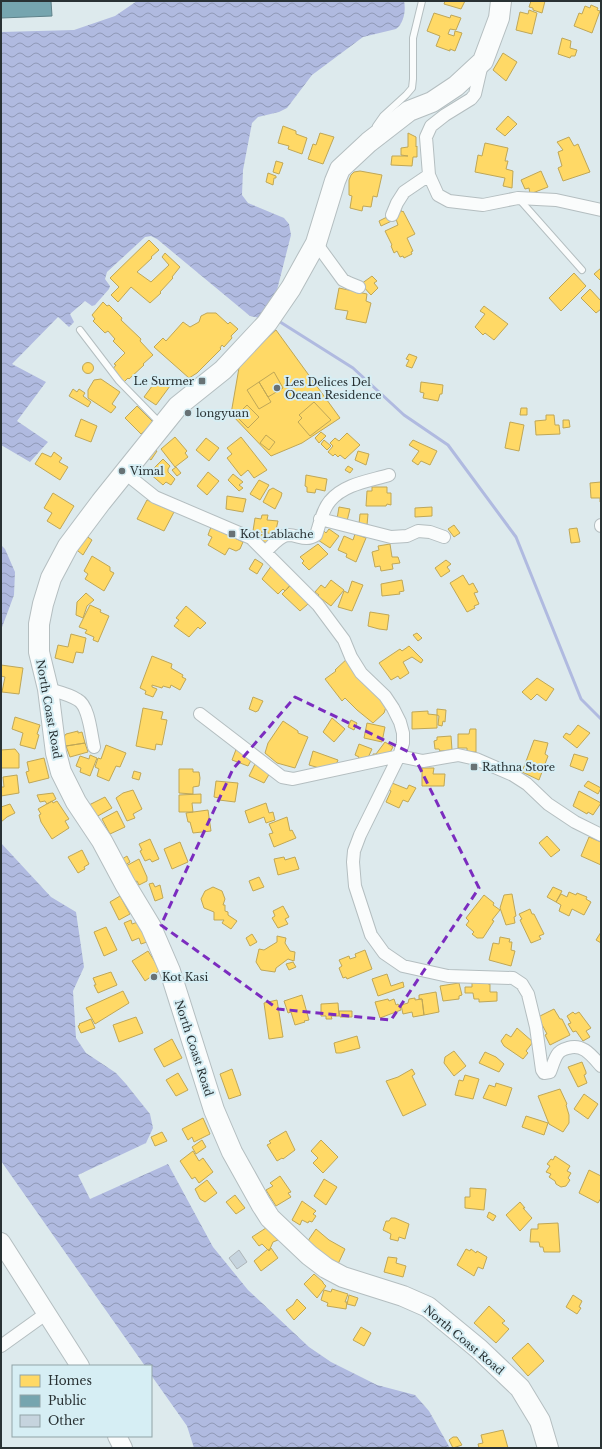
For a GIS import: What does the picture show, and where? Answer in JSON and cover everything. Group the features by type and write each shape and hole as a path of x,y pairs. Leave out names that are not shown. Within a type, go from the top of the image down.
{"main road":[{"name":"North Coast Road","path":"501,1 499,18 483,61 456,86 432,102 409,111 369,142 344,165 335,181 316,244 291,288 271,317 223,370 178,406 101,502 68,546 51,578 43,604 39,624 39,652 48,689 56,753 61,772 76,802 102,841 125,884 151,927 170,971 214,1110 232,1152 264,1209 270,1218 309,1255 326,1268 343,1277 403,1296 428,1307 479,1350 520,1388 540,1421 548,1448"}],"street":[{"path":"483,61 475,94 471,99 445,115 431,126 426,137 429,175 438,195 449,201 483,205 518,198 556,200 601,210"},
{"path":"392,215 404,192 429,175"},
{"path":"316,244 343,280 359,287"},
{"path":"125,473 155,497 251,538 318,605 344,640 350,657 361,674 385,696 393,708 400,722 403,733 403,743 399,756 360,835 354,851 353,862 355,886 371,935 384,953 403,966 448,976 513,978 522,984 528,994 536,1027 542,1070 544,1074 550,1072 557,1054 573,1046 578,1046 584,1049 601,1066"},
{"path":"265,552 282,538 289,535 300,538 311,538 316,535 320,519 329,501 347,488 389,475"},
{"path":"320,519 392,537 407,536 418,531 430,532 444,537"},
{"path":"48,689 73,697 82,704 86,710 94,747"},
{"path":"200,714 282,777 293,779 399,756 423,761 458,755 476,759 513,775 548,804 575,822 601,835"},
{"path":"1,1242 79,1365"},
{"path":"1,1346 46,1313"},
{"path":"118,1437 123,1448"}],"lane":[{"path":"369,142 375,128 383,116 412,88 413,38 422,1"},
{"path":"518,198 582,270"},
{"path":"80,330 119,381 163,425"}],"highlighted area":[{"path":"295,697 413,754 479,888 391,1020 278,1009 161,925 233,769"}],"water":[{"path":"137,1 404,1 405,8 403,20 396,29 363,37 312,75 287,108 279,112 258,117 252,123 243,170 242,195 248,203 284,218 289,224 291,235 277,290 267,314 260,318 250,316 157,239 151,236 145,237 107,272 105,279 110,286 109,289 95,305 92,306 85,301 70,314 74,322 69,327 58,317 12,364 46,382 17,421 48,442 30,462 1,445 1,32 74,30 115,16"},
{"path":"1,545 5,549 15,572 14,595 1,630"},
{"path":"1,843 51,897 76,912 84,967 73,991 76,1038 86,1053 116,1073 150,1114 153,1128 146,1143 78,1175 90,1199 168,1164 213,1247 248,1290 309,1347 331,1362 377,1385 415,1395 429,1411 450,1448 194,1448 187,1426 152,1376 152,1365 144,1365 1,1161"}],"building: Homes":[{"path":"445,1 465,1 461,9 444,4"},
{"path":"531,1 545,1 542,13 529,7"},
{"path":"591,5 598,8 597,10 600,11 592,33 574,26 579,13 582,14 585,6 590,8"},
{"path":"529,10 537,13 532,34 516,30 520,12 528,14"},
{"path":"434,13 450,18 451,15 461,18 456,30 450,29 448,34 454,36 455,31 462,33 455,51 450,49 450,51 436,46 440,36 427,31"},
{"path":"562,38 571,41 570,48 577,50 575,56 571,56 570,58 558,54"},
{"path":"503,53 517,62 506,81 493,70"},
{"path":"508,116 517,124 505,136 496,129"},
{"path":"283,126 296,131 296,134 307,138 302,154 288,149 289,146 278,143"},
{"path":"320,133 334,137 323,164 308,159 313,144 316,145"},
{"path":"408,133 416,137 417,157 413,157 412,166 391,165 392,156 408,156 401,155 401,148 408,147"},
{"path":"569,137 574,146 578,144 590,172 563,181 558,168 562,166 558,152 563,150 557,142"},
{"path":"485,143 508,148 505,161 508,161 506,169 513,171 512,188 503,186 505,178 475,172 478,155 482,156"},
{"path":"276,161 283,163 279,174 273,172"},
{"path":"360,171 382,175 377,197 373,196 371,207 363,206 362,211 350,208 352,196 349,195 349,180 351,175 354,172"},
{"path":"541,171 548,187 530,194 529,188 525,189 521,180"},
{"path":"268,173 276,176 276,178 274,178 273,185 266,182"},
{"path":"401,210 402,212 403,211 415,234 407,238 413,251 411,252 412,254 404,258 403,256 400,257 397,251 394,253 385,231 398,225 396,219 381,226 379,221"},
{"path":"149,240 159,250 137,272 151,282 169,265 162,257 165,253 180,267 172,277 173,278 160,292 161,293 150,303 131,287 118,302 111,295 119,287 110,278"},
{"path":"601,268 601,281 594,274"},
{"path":"574,273 586,286 561,311 549,298"},
{"path":"372,276 377,281 374,283 378,288 371,295 361,284"},
{"path":"339,288 367,294 366,301 371,303 366,323 346,319 348,311 335,309"},
{"path":"590,289 601,301 601,309 596,313 581,298"},
{"path":"103,302 107,306 109,305 122,318 121,320 141,339 140,341 153,355 129,379 128,378 124,382 112,370 116,365 114,364 125,353 113,341 115,339 108,331 105,333 93,321 95,319 92,315"},
{"path":"484,306 508,324 494,340 485,333 483,335 475,327 485,314 480,311"},
{"path":"207,313 216,313 228,324 230,322 238,329 231,336 232,338 224,347 222,345 220,348 221,349 197,373 189,378 154,347 163,338 166,341 183,322 190,327 199,322 201,316"},
{"name":"Les Delices Del Ocean Residence","path":"276,330 340,418 302,443 271,456 231,414 240,362"},
{"path":"409,354 417,357 412,368 406,366 409,360 406,359"},
{"path":"86,363 90,363 92,364 92,372 86,373 83,370 83,366"},
{"path":"274,372 283,388 268,397 259,382"},
{"path":"158,378 170,386 156,405 144,397"},
{"path":"101,379 120,392 112,404 116,407 111,413 88,398 88,390 94,380"},
{"path":"259,382 271,402 259,409 247,390"},
{"path":"421,382 443,385 442,394 440,394 438,401 423,398 424,393 420,392"},
{"path":"73,389 77,392 79,389 85,393 83,396 91,402 88,407 69,396"},
{"path":"314,402 331,420 310,436 298,422 302,418 299,415"},
{"path":"247,405 259,417 248,428 236,416"},
{"path":"137,406 154,423 141,434 125,418"},
{"path":"521,408 527,408 527,415 520,415"},
{"path":"546,415 554,415 555,425 559,425 560,434 536,435 535,421 546,420"},
{"path":"81,419 97,426 91,442 75,436"},
{"path":"563,420 569,420 570,427 563,428"},
{"path":"510,422 524,425 519,451 505,448"},
{"path":"321,432 326,436 319,443 315,438"},
{"path":"347,433 360,445 345,459 340,455 338,457 335,454 333,456 328,452 333,446 330,443 335,438 339,441"},
{"path":"266,435 275,442 269,450 260,443"},
{"path":"175,437 187,451 185,453 188,457 175,467 161,449"},
{"path":"241,437 267,470 254,478 248,470 241,476 227,458 232,454 227,448"},
{"path":"206,438 219,448 209,461 196,450"},
{"path":"324,440 331,446 327,450 321,444"},
{"path":"413,440 437,451 430,465 421,461 418,465 412,461 419,451 409,445"},
{"path":"152,448 157,451 151,460 146,456"},
{"path":"358,451 369,454 366,465 355,460"},
{"path":"54,452 62,458 59,462 68,467 60,480 35,464 42,453 51,457"},
{"path":"163,459 170,466 168,472 175,479 171,485 166,482 163,485 149,473"},
{"path":"348,466 353,469 350,473 345,470"},
{"path":"176,467 181,473 177,476 172,470"},
{"path":"208,472 219,481 207,495 197,486"},
{"path":"233,474 243,482 239,485 243,488 239,491 228,480"},
{"path":"306,475 327,479 325,491 316,489 315,493 307,492 307,487 305,486"},
{"path":"259,480 269,485 260,500 250,494"},
{"path":"601,482 600,502 600,498 591,498 590,483"},
{"path":"372,487 387,487 387,493 391,493 391,505 366,506 367,491 372,491"},
{"path":"273,488 282,493 275,509 263,502 269,490"},
{"path":"53,493 74,506 60,529 47,521 52,513 44,508"},
{"path":"227,496 246,499 243,512 226,509"},
{"path":"147,500 174,512 164,531 137,519"},
{"path":"339,507 350,509 347,521 337,519"},
{"path":"432,507 432,516 415,517 415,508"},
{"path":"360,514 368,514 367,525 359,524"},
{"path":"262,515 268,515 267,520 278,521 275,534 253,531 255,518 261,519"},
{"path":"454,525 460,533 454,537 448,529"},
{"path":"211,527 243,542 240,549 236,551 229,548 225,555 208,545 212,537 208,535"},
{"path":"577,528 580,542 571,543 569,529"},
{"path":"329,529 339,536 330,548 318,540 324,531 326,533"},
{"path":"82,533 92,540 83,555 73,547"},
{"path":"262,534 270,541 267,544 259,538"},
{"path":"355,534 366,538 356,562 346,557 347,554 338,550 344,536 353,540"},
{"path":"318,544 328,554 309,570 302,563 304,561 300,557"},
{"path":"390,544 392,557 398,557 400,563 392,564 393,569 381,571 380,566 375,567 372,552 379,550 378,546"},
{"path":"92,556 110,567 110,571 114,573 104,591 85,579 88,574 84,571"},
{"path":"255,559 263,564 257,574 249,569"},
{"path":"446,560 451,564 447,567 450,571 441,577 435,568"},
{"path":"272,565 278,571 277,573 291,584 285,591 283,589 278,594 262,579"},
{"path":"463,575 469,585 473,583 478,592 474,593 479,604 467,612 450,583"},
{"path":"331,580 344,590 331,606 315,592 321,585 325,588"},
{"path":"402,580 404,591 399,592 400,594 382,596 381,584"},
{"path":"352,581 363,585 352,611 338,607 344,591 348,593"},
{"path":"292,584 308,604 300,611 282,594"},
{"path":"86,593 94,600 87,606 83,618 76,615 77,602"},
{"path":"90,605 109,616 98,642 93,640 94,637 85,633 87,630 79,627"},
{"path":"186,606 206,623 200,629 198,627 189,637 174,626 179,620 176,618"},
{"path":"370,612 389,615 387,630 368,626"},
{"path":"417,633 422,638 418,641 413,635"},
{"path":"71,634 86,638 83,653 76,652 73,663 55,658 58,645 68,647"},
{"path":"409,646 423,660 421,663 412,657 403,662 409,673 400,679 398,676 391,680 379,663 400,649 402,651"},
{"path":"152,656 172,664 171,668 183,675 182,677 186,679 180,690 171,685 170,688 163,686 162,688 152,685 152,687 157,689 153,697 145,694 146,691 140,688"},
{"path":"349,657 387,704 384,713 373,723 345,698 342,701 325,679 336,671 335,670"},
{"path":"1,665 23,668 19,694 2,692 5,677 1,676"},
{"path":"537,678 554,689 546,701 537,694 531,700 522,692"},
{"path":"253,697 263,701 256,712 249,709"},
{"path":"143,708 163,712 161,719 167,720 162,745 156,744 155,750 136,746"},
{"path":"437,709 446,710 445,722 443,721 442,726 438,725 439,716 437,715"},
{"path":"428,711 428,714 437,715 437,728 412,729 412,712"},
{"path":"15,717 40,725 35,749 20,745 23,733 12,729"},
{"path":"332,718 345,729 334,742 323,732"},
{"path":"351,720 357,723 354,730 348,727"},
{"path":"283,721 298,731 298,733 308,737 295,768 277,763 265,753 268,743"},
{"path":"367,723 385,727 382,742 364,738"},
{"path":"578,725 590,733 577,748 563,737 566,733 570,735"},
{"path":"470,729 476,729 476,752 467,752 467,748 458,748 458,734 469,734"},
{"path":"78,731 78,733 82,732 85,743 66,746 63,738 66,734"},
{"path":"451,736 452,750 440,751 439,749 435,749 434,741 437,740 437,737"},
{"path":"534,740 548,743 545,754 548,756 539,780 522,772"},
{"path":"385,742 393,747 387,758 373,762 373,754 376,754"},
{"path":"85,743 88,752 70,757 66,746"},
{"path":"359,744 372,749 366,762 358,759 359,757 355,755"},
{"path":"106,745 126,753 120,767 116,766 109,781 97,776 99,769 95,767 98,758 101,759"},
{"path":"237,747 254,755 248,766 232,760"},
{"path":"15,749 19,754 19,768 1,768 1,750"},
{"path":"313,751 338,760 333,772 309,765"},
{"path":"574,754 588,758 583,771 570,766"},
{"path":"90,755 97,758 90,776 80,772 81,768 76,766 80,756 89,759"},
{"path":"44,758 49,778 29,783 26,772 29,771 27,762"},
{"path":"256,762 271,771 264,783 249,776"},
{"path":"422,768 434,768 433,774 445,774 444,786 422,786"},
{"path":"179,769 193,769 193,772 199,772 199,786 193,787 193,794 179,793"},
{"path":"134,771 141,773 139,780 132,778"},
{"path":"17,775 19,793 1,796 1,787 4,787 3,777"},
{"path":"216,781 238,783 235,802 219,800 219,798 214,797"},
{"path":"588,781 601,788 598,794 584,786"},
{"path":"392,783 407,789 409,785 416,788 408,802 403,800 399,808 386,802 391,791 389,790"},
{"path":"133,790 142,809 133,814 135,818 127,821 116,798 123,793"},
{"path":"579,791 601,803 593,815 588,812 587,814 573,806"},
{"path":"53,793 56,799 47,804 45,801 40,802 37,795"},
{"path":"201,794 201,803 192,803 193,812 179,812 179,795"},
{"path":"105,797 112,808 96,817 89,805"},
{"path":"52,801 53,803 57,801 69,819 65,821 69,828 52,839 41,822 39,815 41,814 38,809"},
{"path":"266,803 269,813 273,812 275,820 266,823 264,817 249,823 245,811"},
{"path":"10,804 15,813 1,822 1,807"},
{"path":"208,810 211,831 193,833 186,813"},
{"path":"117,811 125,827 110,834 102,819"},
{"path":"287,817 290,831 292,830 296,838 274,847 269,834 273,833 269,824"},
{"path":"547,836 560,850 551,857 539,843"},
{"path":"589,837 601,842 601,865 581,856"},
{"path":"150,839 159,859 152,862 150,859 145,861 140,851 142,850 139,844"},
{"path":"180,842 188,862 172,869 164,849"},
{"path":"82,850 89,864 84,867 85,869 78,873 68,857"},
{"path":"127,856 130,862 122,867 119,861"},
{"path":"284,857 285,860 295,857 299,869 278,875 274,859"},
{"path":"139,859 147,877 147,881 139,885 137,881 133,883 124,867"},
{"path":"259,877 264,887 253,891 249,881"},
{"path":"153,883 155,887 160,885 163,898 155,901 149,884"},
{"path":"213,887 222,891 225,899 223,905 225,905 225,911 237,921 231,929 222,923 224,920 214,920 214,912 204,908 201,899 205,891"},
{"path":"553,887 562,891 556,902 547,897"},
{"path":"569,892 587,897 586,899 591,902 584,915 572,909 569,916 559,911 561,905 556,902 561,894 567,897"},
{"path":"512,894 516,916 514,917 515,923 506,925 500,908 504,895"},
{"path":"484,895 500,910 492,920 494,921 483,938 477,938 472,934 474,932 466,925 469,921 466,918"},
{"path":"120,896 130,914 119,920 110,902"},
{"path":"283,906 289,917 285,919 288,924 278,928 272,918 275,916 273,911"},
{"path":"530,909 544,934 539,936 541,939 531,943 520,920 522,919 519,914"},
{"path":"131,920 132,924 138,922 147,942 141,944 139,938 132,941 124,923"},
{"path":"106,927 117,950 104,956 94,932"},
{"path":"601,932 601,943 596,940"},
{"path":"252,934 257,942 250,946 246,938"},
{"path":"277,936 286,938 285,943 290,951 295,952 294,961 288,959 276,968 275,972 261,970 256,962 259,949 264,950 277,942"},
{"path":"500,937 510,939 509,942 512,942 511,950 515,951 511,966 489,960 493,943 499,944"},
{"path":"365,950 372,969 347,979 346,977 343,978 339,968 342,966 339,960 349,956 350,959 356,957 355,954"},
{"path":"148,951 160,970 145,981 132,961"},
{"path":"293,962 296,967 289,970 286,964"},
{"path":"111,972 117,985 98,993 94,985 96,985 93,978"},
{"path":"387,974 391,986 403,982 404,987 378,996 372,979"},
{"path":"472,981 489,981 490,992 497,992 497,1001 479,1002 479,999 474,999 473,993 465,993 465,987 472,987"},
{"path":"459,983 462,995 459,996 459,999 443,1001 440,986"},
{"path":"123,991 129,1003 95,1024 86,1008"},
{"path":"436,992 439,1012 424,1015 422,999 419,999 419,995"},
{"path":"302,995 309,1020 295,1025 291,1012 288,1013 284,1001"},
{"path":"415,998 415,1000 422,999 424,1015 413,1017 412,1012 403,1014 401,1005 408,1003 409,999"},
{"path":"388,999 389,1001 394,999 396,1005 398,1004 401,1010 380,1018 375,1002"},
{"path":"277,1000 283,1037 269,1039 264,1003"},
{"path":"338,1003 339,1016 331,1016 332,1019 326,1019 326,1016 321,1016 321,1004"},
{"path":"554,1009 560,1019 562,1019 570,1035 550,1045 545,1035 547,1034 538,1017"},
{"path":"339,1011 352,1011 352,1017 340,1017"},
{"path":"573,1012 575,1014 579,1012 591,1028 586,1031 590,1037 583,1041 576,1031 573,1032 568,1024 571,1023 567,1016"},
{"path":"136,1017 143,1033 119,1042 113,1025"},
{"path":"91,1019 95,1028 81,1033 78,1026 80,1025 79,1024"},
{"path":"517,1028 533,1042 526,1051 528,1053 523,1059 504,1046 501,1041 506,1034 511,1037"},
{"path":"357,1036 360,1048 336,1053 334,1043"},
{"path":"172,1039 182,1058 164,1067 154,1049"},
{"path":"454,1051 466,1066 454,1076 444,1063 445,1057"},
{"path":"485,1052 496,1057 504,1064 499,1072 479,1063"},
{"path":"582,1062 586,1072 584,1075 587,1083 578,1087 568,1067"},
{"path":"232,1069 241,1095 229,1099 220,1074"},
{"path":"412,1069 415,1074 412,1076 426,1105 403,1116 386,1081 398,1077"},
{"path":"178,1073 188,1090 176,1096 166,1080"},
{"path":"465,1075 479,1079 473,1099 455,1095 459,1080 463,1081"},
{"path":"496,1083 512,1088 506,1106 483,1098 489,1085 495,1087"},
{"path":"560,1089 567,1104 569,1115 569,1123 563,1132 549,1124 538,1096"},
{"path":"584,1094 598,1104 588,1119 574,1109"},
{"path":"526,1116 548,1123 544,1135 522,1127"},
{"path":"203,1118 210,1134 194,1142 192,1137 188,1140 182,1129"},
{"path":"286,1131 295,1150 283,1159 282,1158 277,1161 267,1145 271,1143 269,1141"},
{"path":"162,1132 167,1141 155,1146 151,1137"},
{"path":"202,1140 206,1147 196,1154 192,1147"},
{"path":"321,1140 338,1157 323,1173 313,1163 318,1158 311,1151"},
{"path":"193,1151 199,1161 203,1158 213,1172 199,1183 195,1177 192,1179 180,1161"},
{"path":"555,1156 570,1166 567,1171 571,1173 568,1178 570,1180 566,1186 561,1187 556,1184 555,1181 549,1177 551,1174 546,1172 550,1166 547,1164 551,1159 553,1160"},
{"path":"589,1170 601,1176 601,1198 598,1203 579,1193"},
{"path":"280,1176 291,1192 288,1193 291,1197 276,1206 266,1190 273,1186 270,1183"},
{"path":"324,1179 337,1187 326,1205 314,1196"},
{"path":"207,1180 217,1193 205,1202 200,1199 195,1189"},
{"path":"470,1188 486,1189 484,1210 465,1208 465,1197 470,1197"},
{"path":"235,1195 245,1208 236,1214 226,1202"},
{"path":"302,1201 316,1211 313,1214 316,1216 312,1222 309,1221 308,1223 302,1220 300,1225 292,1220"},
{"path":"520,1202 532,1218 520,1231 506,1215"},
{"path":"489,1212 496,1216 493,1221 487,1217"},
{"path":"391,1218 395,1218 409,1224 405,1239 399,1237 398,1241 390,1239 391,1234 383,1230 386,1221 389,1221"},
{"path":"558,1223 560,1252 544,1252 543,1247 540,1247 539,1242 530,1242 531,1229 538,1229 538,1224"},
{"path":"266,1228 278,1240 273,1242 269,1251 262,1244 259,1246 252,1237"},
{"path":"316,1229 329,1240 345,1249 338,1264 305,1245"},
{"path":"271,1248 278,1258 261,1271 254,1261"},
{"path":"466,1249 470,1251 471,1249 476,1253 477,1251 487,1257 483,1269 478,1267 474,1276 457,1265"},
{"path":"388,1257 397,1258 396,1263 406,1266 403,1277 384,1272"},
{"path":"314,1274 326,1286 317,1298 304,1284"},
{"path":"332,1289 348,1294 345,1302 347,1302 346,1309 327,1306 328,1303 321,1300 324,1290 331,1292"},
{"path":"349,1295 358,1298 355,1306 347,1304"},
{"path":"573,1295 582,1301 579,1307 581,1308 577,1314 566,1307"},
{"path":"297,1299 306,1308 294,1320 286,1310 293,1305"},
{"path":"489,1306 505,1321 502,1323 509,1329 496,1343 474,1323"},
{"path":"361,1327 371,1333 364,1346 353,1340"},
{"path":"528,1343 544,1361 528,1376 512,1358"},
{"path":"503,1430 508,1448 479,1448 478,1444 483,1443 481,1435"},
{"path":"453,1437 457,1437 462,1445 453,1448 449,1440"}],"building: Public":[{"path":"1,1 51,1 52,16 1,18"}],"building: Other":[{"path":"239,1250 247,1262 237,1269 229,1258"}],"waterway":[{"path":"277,320 353,368 404,415 448,445 516,537 581,699 601,719"}],"place":[{"name":"Le Surmer","path":"202,381"},
{"name":"Les Delices Del Ocean Residence","path":"277,388"},
{"name":"longyuan","path":"188,413"},
{"name":"Vimal","path":"122,471"},
{"name":"Kot Lablache","path":"232,534"},
{"name":"Rathna Store","path":"474,767"},
{"name":"Kot Kasi","path":"154,977"}]}
